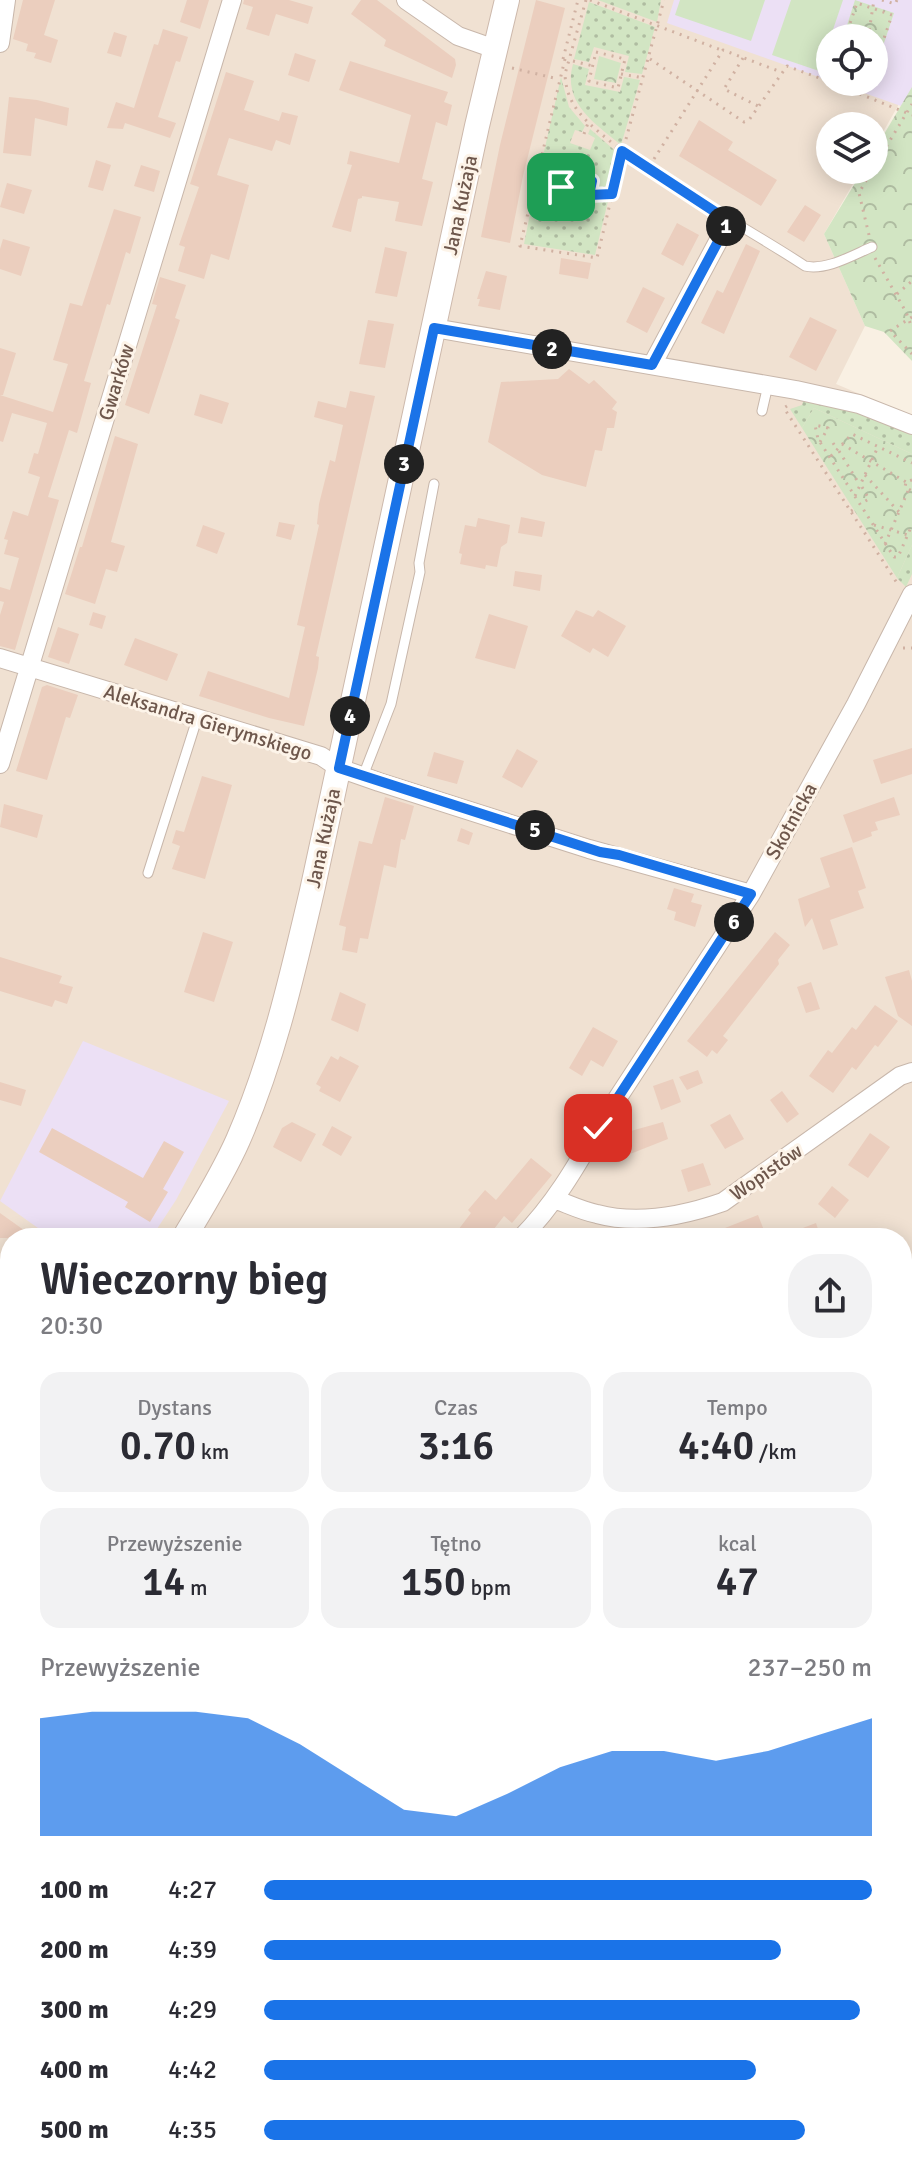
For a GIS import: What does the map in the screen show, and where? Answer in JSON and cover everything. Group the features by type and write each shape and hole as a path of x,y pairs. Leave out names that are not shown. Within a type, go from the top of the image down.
{"street":[{"path":"0,43 6,0"},
{"name":"Gwarków","path":"0,764 232,0"},
{"path":"406,0 458,36 502,58"},
{"name":"Jana Kużaja","path":"190,1228 237,1143 268,1062 294,968 434,328 502,58 507,0"},
{"path":"652,365 729,221"},
{"path":"434,328 768,385 859,404 912,425"},
{"name":"Skotnicka","path":"530,1228 554,1199 751,894 905,629 907,593"},
{"name":"Aleksandra Gierymskiego","path":"0,658 321,756 339,768 600,852 751,894"},
{"name":"Wopistów","path":"554,1199 595,1214 620,1219 690,1213 723,1202 900,1076 912,1072"}],"lane":[{"path":"621,150 729,221 754,233 805,266 813,268 872,247"},
{"path":"762,411 768,385"},
{"path":"363,776 391,704 420,572 419,563 434,484"},
{"path":"148,873 197,719"}],"path":[{"path":"578,0 520,246 597,258 621,150 650,59 664,0"},
{"path":"621,150 574,108 566,84 565,74 588,0 781,72"},
{"path":"870,24 874,0"},
{"path":"882,0 895,4 897,0"},
{"path":"850,24 857,3 892,15 888,27"},
{"path":"648,169 723,50"},
{"path":"596,52 625,59 618,88 589,81 593,66 596,52"},
{"path":"502,58 558,79"},
{"path":"743,58 724,89 758,106"},
{"path":"650,59 744,122 749,120 781,72 789,66 816,77"},
{"path":"573,61 593,66"},
{"path":"621,74 644,78"},
{"path":"865,96 909,114"},
{"path":"888,146 912,104"},
{"path":"584,134 588,123"},
{"path":"564,174 592,181 589,195 585,209 557,202 564,174"},
{"path":"535,180 561,187"},
{"path":"589,195 612,194"},
{"path":"897,295 912,281"},
{"path":"912,328 910,319 890,331 912,354"},
{"path":"795,401 784,408 907,593"},
{"path":"830,457 852,434 912,463"},
{"path":"820,442 896,558 912,525"},
{"path":"842,444 906,482 912,480"},
{"path":"855,496 878,447"},
{"path":"839,451 858,482"},
{"path":"839,467 846,463"},
{"path":"828,474 834,470"},
{"path":"865,475 899,512"},
{"path":"885,544 910,491 905,487 906,482"},
{"path":"851,511 869,499 862,487"},
{"path":"874,525 908,535"}],"shaded area":[{"path":"0,0 912,0 899,104 888,123 888,112 816,112 816,184 853,184 824,234 865,326 836,384 912,416 912,1228 0,1228"},
{"path":"674,0 912,0 912,88 901,106 873,96 888,96 888,24 816,24 816,76 667,23"},
{"path":"83,1041 229,1101 158,1228 38,1228 0,1201"}],"green space":[{"path":"598,0 661,0 657,22"},
{"path":"680,0 765,0 751,41 675,15"},
{"path":"791,0 843,0 835,24 816,24 816,70 772,55"},
{"path":"855,0 894,13 888,31 888,24 847,24"},
{"path":"589,2 655,27 642,74 625,72 629,56 594,47 589,62 574,59"},
{"path":"599,56 621,63 616,83 594,79"},
{"path":"573,64 589,69 585,85 620,92 624,77 640,80 621,145 591,120 576,101 571,78"},
{"path":"561,77 569,107 585,126 582,132 575,130 570,143 590,150 595,138 588,134 590,129 619,154 609,192 594,192 597,177 562,168 558,183 538,178"},
{"path":"912,87 912,361 884,332 865,326 824,234 854,184 888,184 888,127"},
{"path":"567,177 588,183 582,205 561,199"},
{"path":"536,184 556,189 553,204 587,214 593,198 609,197 595,255 524,244"},
{"path":"804,399 852,411 912,433 912,454 814,408 802,428 790,409 802,405"},
{"path":"814,408 912,454 912,545 897,578 802,428"},
{"path":"912,545 912,574 906,587 897,578"}],"building":[{"path":"23,0 55,0 44,35 58,40 51,63 34,58 36,53 26,51 28,44 13,39"},
{"path":"187,0 209,0 200,29 180,22"},
{"path":"244,0 289,0 313,7 308,24 276,14 269,36 246,29 253,7 243,4"},
{"path":"361,0 377,0 455,59 452,78 384,46 386,40 351,14"},
{"path":"536,0 565,8 523,176 510,243 481,237"},
{"path":"163,29 188,37 180,62 176,61 158,117 176,123 170,138 125,123 123,129 107,128 116,102 134,108 154,44 158,45"},
{"path":"114,32 127,36 121,57 107,53"},
{"path":"295,53 316,60 309,82 288,75"},
{"path":"350,61 448,92 444,102 452,105 447,126 436,122 422,179 433,182 422,226 395,221 399,202 362,196 358,199 351,232 332,227 352,165 347,164 350,151 399,163 411,115 339,90"},
{"path":"226,72 254,81 244,110 279,121 282,112 298,116 290,145 276,140 272,151 229,138 217,175 249,185 229,260 211,254 204,279 178,271 185,247 179,245 199,187 190,184"},
{"path":"9,97 69,108 67,126 35,118 31,156 3,153"},
{"path":"699,120 733,142 728,150 777,180 761,206 679,156"},
{"path":"96,160 111,165 103,191 88,187"},
{"path":"141,165 160,171 154,192 134,186"},
{"path":"7,183 32,190 24,214 0,207"},
{"path":"805,205 821,215 804,242 787,232"},
{"path":"114,209 141,217 130,254 126,252 110,305 107,304 84,381 91,383 77,433 69,430 48,497 59,500 15,650 0,646 0,615 4,602 0,601 0,587 10,590 19,558 4,554 8,540 4,539 13,511 28,516 40,477 28,473 34,453 38,454 47,423 12,413 3,442 0,441 0,395 53,412 68,364 53,360 70,303 82,306"},
{"path":"677,223 699,235 683,266 661,254"},
{"path":"3,239 30,247 21,276 0,269"},
{"path":"746,244 760,251 724,334 701,323 717,290 723,293"},
{"path":"385,247 407,252 397,297 375,293"},
{"path":"561,258 591,263 588,279 559,274"},
{"path":"486,271 507,276 500,310 478,306 480,299 477,299"},
{"path":"160,277 186,285 175,318 180,320 149,414 125,405 157,305 152,304"},
{"path":"643,287 665,298 647,333 626,322"},
{"path":"810,317 837,330 816,371 789,357"},
{"path":"368,320 394,324 385,368 359,364"},
{"path":"0,348 16,353 3,395 0,395"},
{"path":"569,369 589,384 594,380 617,402 612,409 617,412 614,428 607,428 602,451 595,450 586,487 542,475 488,442 501,382 558,379"},
{"path":"350,391 375,396 316,656 319,657 318,668 304,726 199,696 208,671 289,698 305,627 297,625 319,525 319,504 330,460 335,462 343,425 314,417 318,401 346,408"},
{"path":"200,394 229,403 222,424 194,415"},
{"path":"115,436 138,444 111,542 125,546 117,572 106,569 95,604 65,594"},
{"path":"521,517 545,522 542,537 518,533"},
{"path":"478,518 510,525 507,543 501,547 497,567 486,565 485,569 460,564 465,525 476,527"},
{"path":"279,522 295,525 291,540 276,536"},
{"path":"203,525 225,533 217,554 196,546"},
{"path":"515,571 542,575 540,591 513,586"},
{"path":"576,610 593,617 598,610 626,626 608,657 593,648 590,653 561,636"},
{"path":"93,612 106,616 102,629 89,625"},
{"path":"489,614 528,626 515,669 475,658"},
{"path":"58,627 79,634 69,664 48,657"},
{"path":"135,638 178,654 167,681 124,665"},
{"path":"47,685 78,695 70,718 66,717 47,780 16,771 42,687"},
{"path":"912,748 912,774 881,784 873,760"},
{"path":"517,749 538,761 522,788 502,777"},
{"path":"434,752 464,761 457,784 427,776"},
{"path":"202,776 232,785 205,879 172,869 180,846 172,843 176,830 184,832"},
{"path":"385,797 414,806 405,840 401,839 396,868 384,865 368,939 360,938 357,953 342,950 346,927 339,925 359,841 372,844"},
{"path":"894,797 900,815 875,822 878,830 871,832 872,836 853,843 843,815"},
{"path":"4,804 43,815 37,838 0,827"},
{"path":"461,828 473,833 469,845 457,841"},
{"path":"852,847 866,888 858,891 864,908 830,920 838,945 823,950 812,918 805,927 798,899 830,887 820,858"},
{"path":"674,888 694,894 691,902 702,905 695,927 674,920 676,912 667,909"},
{"path":"203,932 233,942 214,1002 184,992"},
{"path":"775,932 790,945 778,960 779,964 723,1036 728,1040 717,1054 712,1050 707,1057 687,1041"},
{"path":"0,957 62,976 59,983 73,987 67,1004 55,1000 52,1007 0,991"},
{"path":"909,970 912,981 912,1026 898,1016 885,977"},
{"path":"811,982 820,1009 806,1013 797,987"},
{"path":"340,992 366,1004 358,1032 331,1020"},
{"path":"875,1005 898,1021 856,1070 852,1067 833,1093 809,1076 828,1050 832,1053 852,1027 856,1030"},
{"path":"593,1027 618,1041 603,1067 591,1060 582,1076 569,1068"},
{"path":"331,1056 338,1060 340,1056 359,1066 340,1102 319,1091 321,1087 316,1084"},
{"path":"698,1070 703,1083 687,1090 679,1077"},
{"path":"673,1079 681,1102 661,1110 653,1086"},
{"path":"0,1082 26,1090 21,1106 0,1100"},
{"path":"782,1091 799,1114 787,1123 770,1100"},
{"path":"730,1114 744,1139 725,1149 710,1125"},
{"path":"292,1122 316,1134 301,1162 273,1147 282,1128"},
{"path":"663,1122 668,1139 620,1158 613,1136"},
{"path":"332,1126 352,1137 341,1156 322,1145"},
{"path":"52,1128 143,1178 164,1141 184,1152 163,1189 168,1192 150,1222 125,1207 128,1202 39,1152"},
{"path":"870,1133 890,1147 868,1178 848,1165"},
{"path":"531,1158 552,1175 512,1223 504,1216 495,1228 460,1228 471,1213 468,1210 485,1190 496,1200"},
{"path":"703,1163 711,1185 688,1192 681,1170"},
{"path":"832,1186 849,1200 835,1218 818,1204"},
{"path":"0,1213 21,1228 0,1228"},
{"path":"758,1215 763,1228 725,1228"}],"route":[{"path":"561,187 564,174 592,181 589,195 612,194 622,151 729,221 652,365 434,328 339,768 600,852 751,894 598,1128"}]}
